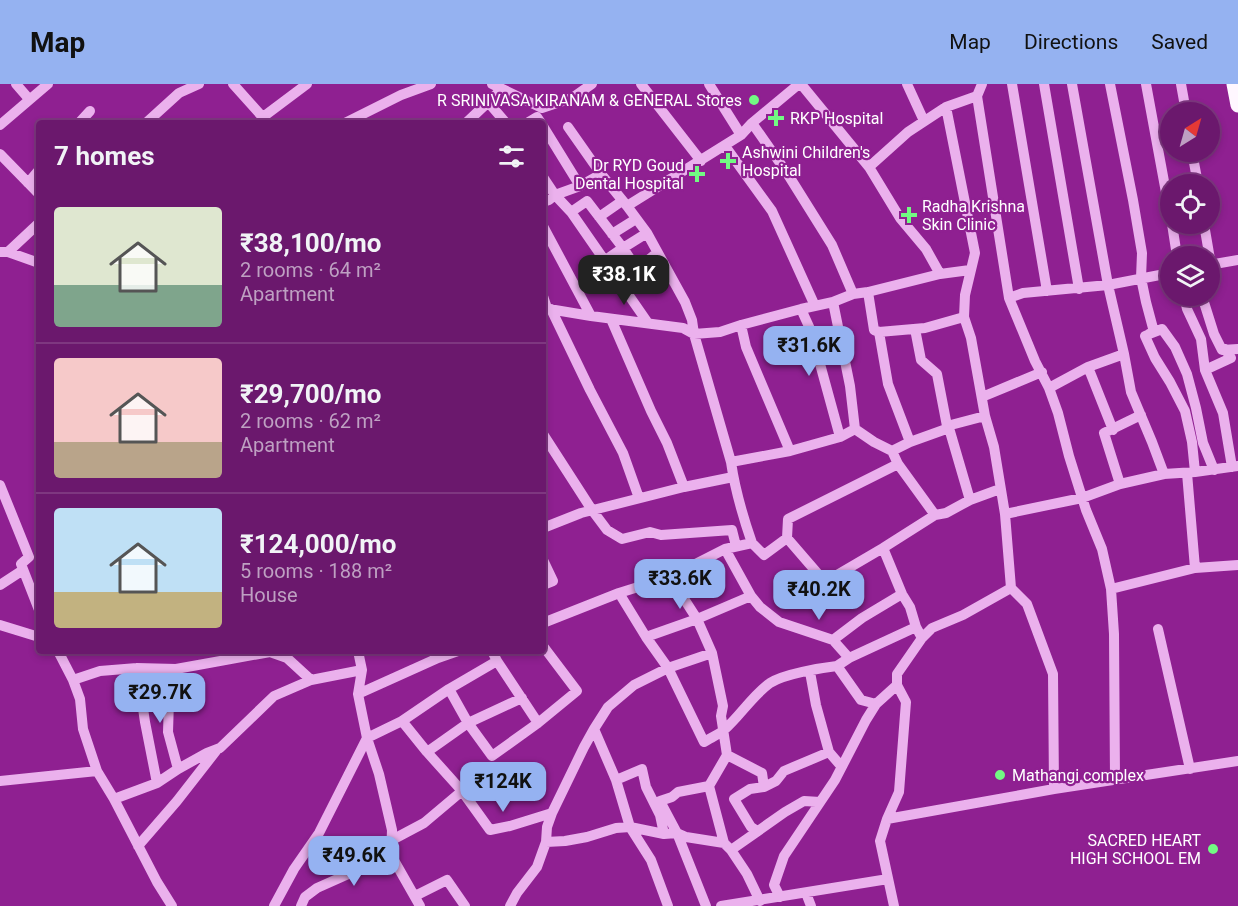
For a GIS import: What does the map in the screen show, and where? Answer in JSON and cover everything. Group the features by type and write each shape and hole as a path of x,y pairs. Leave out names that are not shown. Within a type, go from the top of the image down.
{"main road":[{"path":"1234,84 1238,105"}],"street":[{"path":"16,84 30,99"},
{"path":"0,125 48,84"},
{"path":"149,120 179,93 200,84"},
{"path":"232,84 265,120 307,84"},
{"path":"351,120 401,95 431,84"},
{"path":"469,120 488,102 497,86 542,108 572,98 592,84"},
{"path":"641,84 701,161"},
{"path":"709,84 741,135"},
{"path":"599,217 725,146 800,84 869,167 900,218 926,249 940,274"},
{"path":"907,84 924,121"},
{"path":"982,84 977,96 1009,298 1058,413 1082,498 1102,549 1111,589 1114,633 1115,780"},
{"path":"1012,84 1047,291"},
{"path":"1044,84 1078,288"},
{"path":"1072,84 1108,285 1131,392 1164,474"},
{"path":"1110,84 1142,253 1141,278 1155,358 1185,411 1192,442 1195,568"},
{"path":"1146,84 1163,174"},
{"path":"1181,84 1184,102"},
{"path":"869,167 908,132 924,121 946,107 977,96"},
{"path":"488,102 503,120"},
{"path":"946,107 975,253 965,295 964,317 994,447 1005,514 1011,588 1027,604 1053,674 1054,789"},
{"path":"82,120 90,111"},
{"path":"752,123 788,173 832,245 853,294"},
{"path":"568,127 647,233 685,302 692,320 752,543 764,555 787,538"},
{"path":"546,131 580,186"},
{"path":"725,146 772,211 815,306"},
{"path":"0,154 36,191"},
{"path":"28,183 36,174"},
{"path":"546,201 601,174"},
{"path":"546,182 571,212 648,323"},
{"path":"571,212 587,201 637,269 657,253"},
{"path":"612,234 636,219"},
{"path":"4,252 36,225"},
{"path":"546,232 591,316"},
{"path":"604,261 647,233"},
{"path":"4,252 36,262"},
{"path":"1220,263 1238,260"},
{"path":"547,308 683,328 694,334 720,332 833,302 853,294 940,274 970,270"},
{"path":"1009,298 1023,293 1108,285 1160,275"},
{"path":"868,292 874,330 879,332 925,328 964,317"},
{"path":"833,302 850,386 855,429 891,451 935,515"},
{"path":"1005,514 1082,498 1120,484 1164,474 1191,473 1235,466 1223,413 1205,370 1201,339 1186,306"},
{"path":"1205,306 1222,350 1238,349"},
{"path":"547,308 622,453 639,498"},
{"path":"801,309 811,331 840,437"},
{"path":"611,318 667,443 684,487"},
{"path":"741,325 746,347 790,452"},
{"path":"915,329 921,360 937,374 948,427 970,500"},
{"path":"1150,334 1162,329 1175,347 1187,374 1197,408 1203,443 1214,470"},
{"path":"879,332 888,384 910,442"},
{"path":"1205,370 1231,358 1225,349"},
{"path":"1049,388 1088,367 1124,354"},
{"path":"1088,367 1113,429"},
{"path":"982,396 1042,372"},
{"path":"1120,484 1104,433 1141,415"},
{"path":"891,451 948,427 986,416"},
{"path":"731,462 790,452 840,437 855,429"},
{"path":"546,439 607,530 622,539 650,532 662,535 732,530 731,548 751,596 760,607 778,622 833,640 849,658"},
{"path":"898,464 788,519 787,538 825,582 935,515 946,513 970,500 1000,489"},
{"path":"546,527 592,510 733,477"},
{"path":"0,485 34,555 21,564 36,602"},
{"path":"546,622 619,593 670,577 731,548 752,543"},
{"path":"884,548 922,638"},
{"path":"1111,589 1195,568 1238,565"},
{"path":"546,566 553,581 546,584"},
{"path":"0,585 23,570"},
{"path":"670,577 698,619 712,653 723,706 721,716 727,755 709,786 728,847 747,874 754,903"},
{"path":"894,906 880,841 898,792 906,702 897,685 897,674 922,638 932,628 963,615 1011,588"},
{"path":"619,593 668,668 704,742 723,730 771,683 793,674 810,672 816,668 837,666 849,658 916,627"},
{"path":"833,640 862,618 903,594"},
{"path":"646,636 698,619 751,596"},
{"path":"0,626 36,636"},
{"path":"1158,629 1190,769"},
{"path":"449,689 468,723 492,756 577,691 546,650"},
{"path":"510,906 537,867 546,842 547,827 552,813 594,729 608,707 634,685 668,668 712,653"},
{"path":"60,654 80,699 83,729 97,771 172,906"},
{"path":"73,680 100,671 137,668 170,669 247,654"},
{"path":"278,654 287,658 311,680"},
{"path":"359,654 362,670 358,694 367,738 379,774 392,830 391,855 417,901 447,880 465,906"},
{"path":"358,694 436,655"},
{"path":"274,906 294,869 319,833 367,738 402,721 495,656 538,723"},
{"path":"837,666 861,700 876,704"},
{"path":"137,668 157,783"},
{"path":"170,669 168,732 178,769"},
{"path":"114,799 157,783 178,769 220,748 274,696 311,680 362,670"},
{"path":"810,672 829,752 841,766"},
{"path":"780,897 774,885 784,856 835,780 876,704 897,685"},
{"path":"427,752 468,723 522,698"},
{"path":"402,721 462,791 490,830 552,813"},
{"path":"594,729 616,780 630,827 651,860 668,906"},
{"path":"138,846 177,801 217,749"},
{"path":"757,831 751,827 734,799 750,789 764,787 776,781 784,771 829,752"},
{"path":"727,755 762,773 764,787"},
{"path":"887,819 1054,789 1238,761"},
{"path":"616,780 642,769 646,787 677,833 706,906"},
{"path":"0,781 97,771"},
{"path":"658,802 678,792 709,786"},
{"path":"392,840 424,823 462,791"},
{"path":"546,842 565,841 616,828 630,827 664,834 677,833 728,847 804,801 820,802"},
{"path":"658,802 664,834"},
{"path":"301,906 305,897 317,888 391,855"},
{"path":"721,906 754,903 888,879"},
{"path":"806,893 811,906"}],"place":[{"name":"R SRINIVASA KIRANAM & GENERAL Stores","path":"754,100"},
{"name":"RKP Hospital","path":"776,118"},
{"name":"Ashwini Children's Hospital","path":"728,161"},
{"name":"Dr RYD Goud Dental Hospital","path":"697,174"},
{"name":"Radha Krishna Skin Clinic","path":"909,215"},
{"name":"Mathangi complex","path":"1000,775"},
{"name":"SACRED HEART HIGH SCHOOL EM","path":"1213,849"}]}
